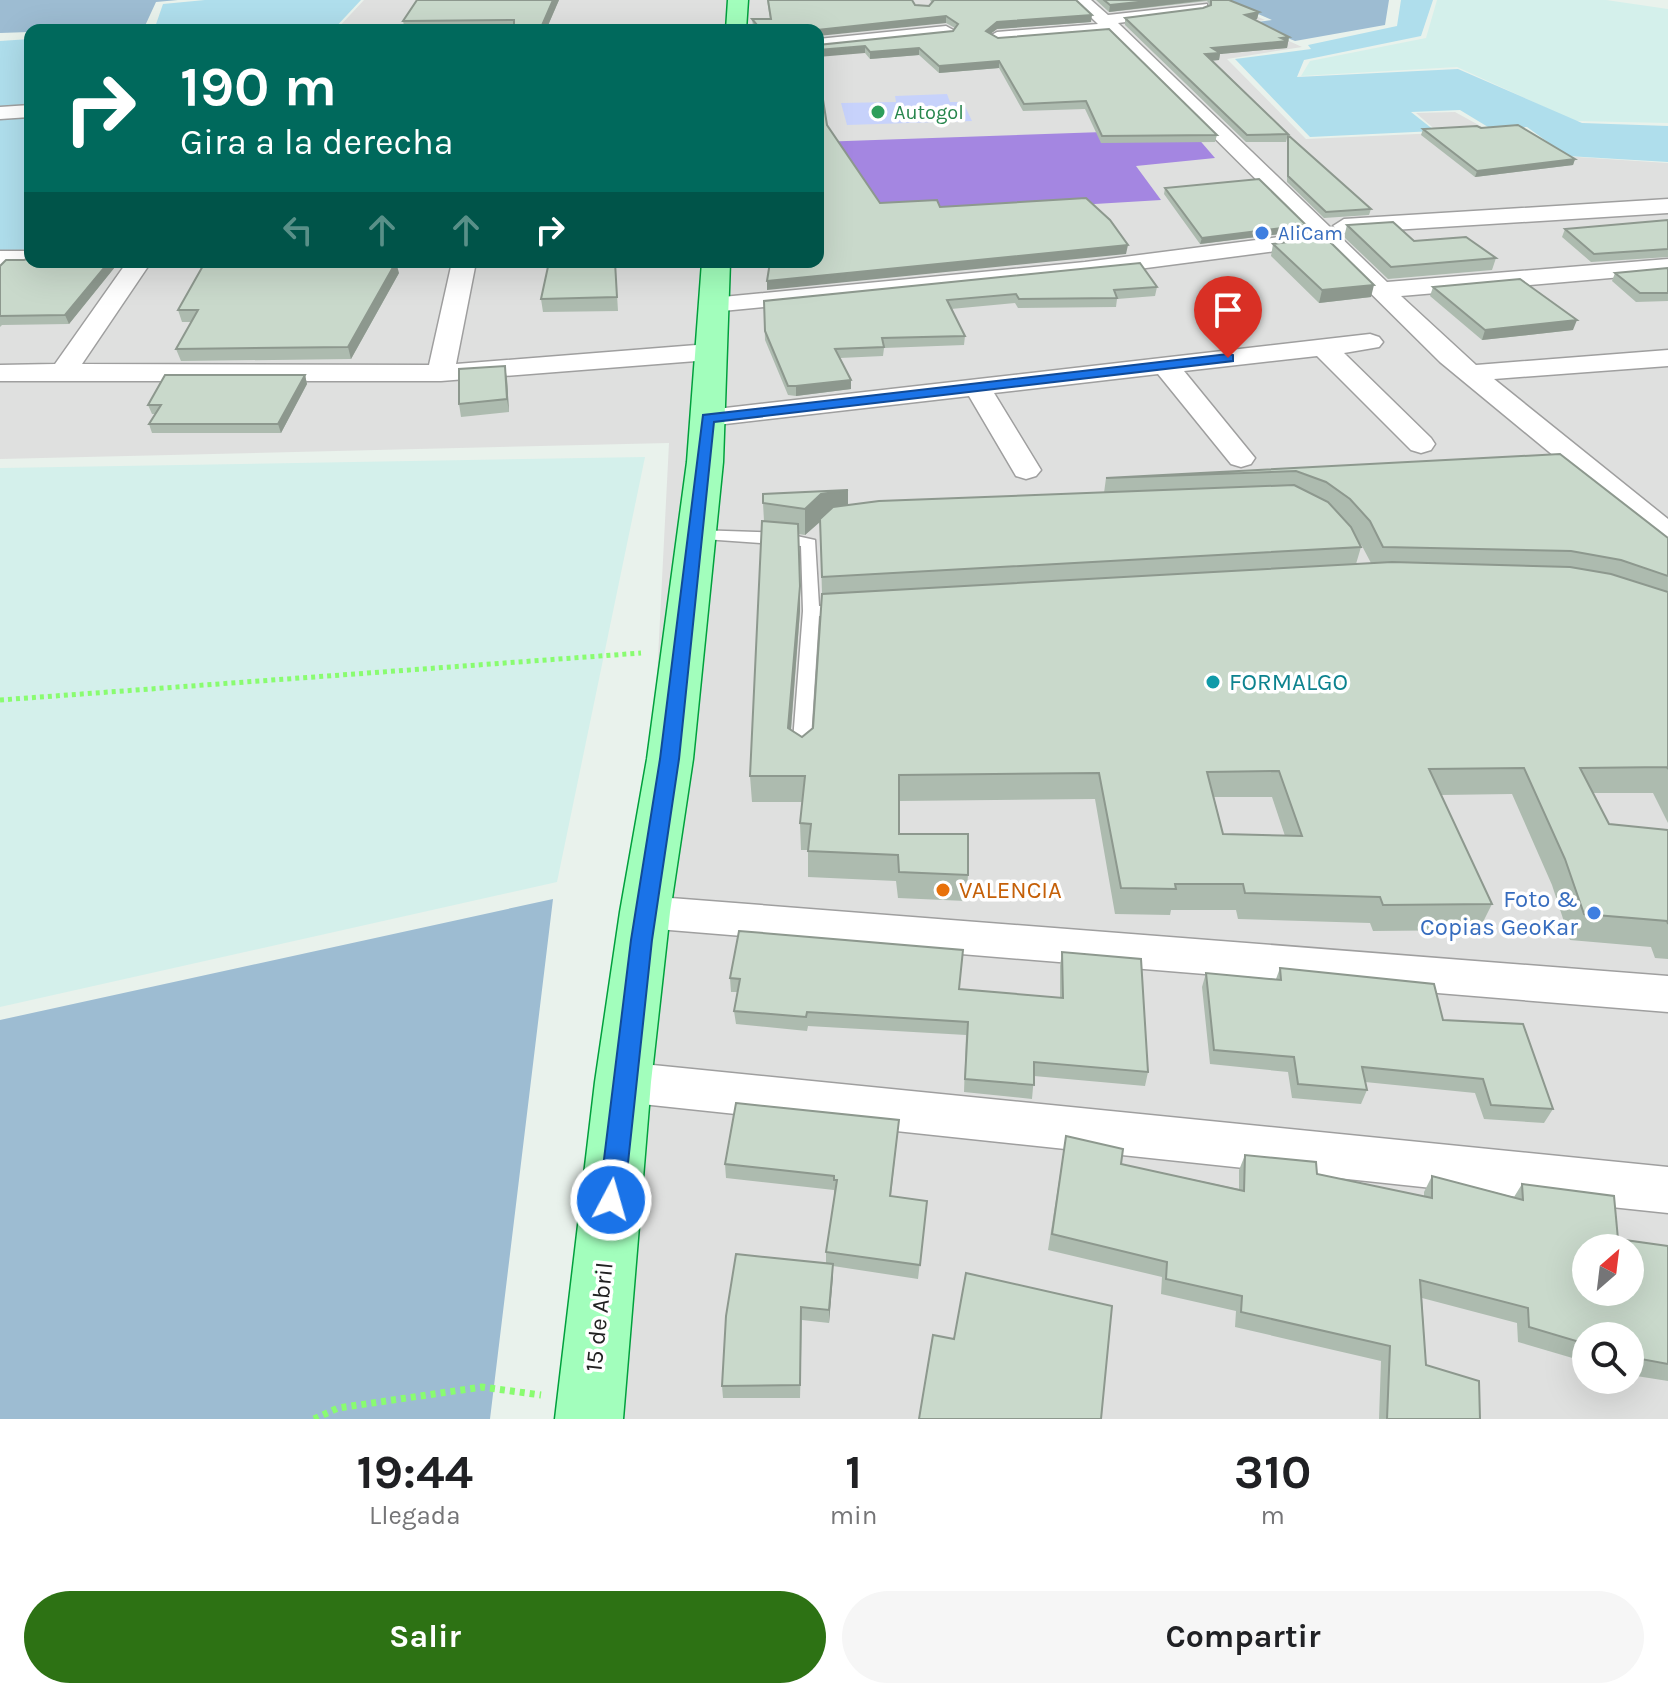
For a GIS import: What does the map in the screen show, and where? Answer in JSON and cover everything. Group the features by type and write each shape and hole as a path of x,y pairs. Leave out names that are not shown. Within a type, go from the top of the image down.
{"main road":[{"path":"736,24 738,0"},
{"name":"15 de Abril","path":"601,1415 623,1082 645,912 670,759 696,535 708,418 714,284"}],"street":[{"path":"1081,0 1470,373 1668,534"},
{"path":"997,37 1109,24 1201,7"},
{"path":"824,43 946,31"},
{"path":"0,113 24,111"},
{"path":"714,284 1085,269 1324,233 1668,206"},
{"path":"0,258 24,258"},
{"path":"1382,290 1668,266"},
{"path":"63,372 135,268"},
{"path":"441,373 463,268"},
{"path":"708,418 1370,342"},
{"path":"1323,347 1421,444"},
{"path":"0,373 441,373 709,352"},
{"path":"1470,373 1668,358"},
{"path":"1165,366 1241,458"},
{"path":"977,387 1026,470"},
{"path":"645,912 1668,994"},
{"path":"623,1082 1668,1190"}],"lane":[{"path":"696,535 814,539 808,577 811,611 801,754"},
{"path":"811,611 867,610"}],"path":[{"path":"0,700 681,650"},
{"path":"314,1419 338,1408 482,1387 582,1400 601,1415"}],"shaded area":[{"path":"0,0 178,0 156,2 146,24 24,24 24,32 0,33"},
{"path":"205,0 361,0 339,24 156,24 163,4"},
{"path":"364,0 1219,0 1265,20 1140,34 1276,35 1302,47 1227,59 1306,139 1439,133 1416,113 1455,112 1486,129 1524,128 1562,156 1668,163 1668,1419 619,1419 669,443 0,459 0,254 24,252 24,268 824,268 824,24 342,24"},
{"path":"1226,0 1389,0 1385,25 1295,41 1278,34 1148,37 1272,20"},
{"path":"1401,0 1433,0 1421,36 1304,60 1297,77 1458,69 1582,123 1668,126 1668,162 1567,156 1527,127 1488,127 1460,110 1411,112 1435,131 1310,137 1235,59 1311,49 1308,45 1397,26"},
{"path":"1437,0 1606,0 1668,9 1668,123 1575,121 1457,67 1301,76 1310,61 1426,38"},
{"path":"24,39 24,250 0,252 0,41"},
{"path":"947,94 950,102 963,102 972,121 847,125 841,103 896,102 895,96"},
{"path":"1190,129 1215,158 1136,166 1161,200 880,217 824,149 824,142"},
{"path":"645,457 557,882 0,1007 0,468"},
{"path":"553,899 490,1419 0,1419 0,1020"}],"building":[{"path":"417,0 553,0 543,24 514,24 514,20 403,21"},
{"path":"768,0 912,0 915,5 929,6 934,0 1076,0 1092,15 997,22 986,31 998,38 1109,29 1217,135 1102,136 1086,101 1024,104 999,61 939,66 919,48 870,52 865,46 824,49 824,44 953,31 958,24 946,16 824,29 824,24 756,24 752,19 771,19"},
{"path":"1104,0 1157,0 1110,5"},
{"path":"1211,0 1229,0 1259,12 1245,15 1289,37 1281,38 1288,41 1212,48 1220,53 1205,54 1288,134 1247,135 1125,18 1203,8 1211,5"},
{"path":"824,106 827,125 880,203 937,200 940,207 1086,198 1110,220 1128,245 767,281 769,268 824,268"},
{"path":"1518,125 1575,159 1477,171 1423,129 1481,128"},
{"path":"1288,135 1371,209 1326,212 1288,176"},
{"path":"1259,179 1306,225 1202,238 1165,188"},
{"path":"1668,220 1668,249 1594,254 1565,229"},
{"path":"1393,222 1414,241 1466,237 1496,258 1391,267 1347,225"},
{"path":"1325,237 1374,285 1322,290 1273,244"},
{"path":"6,260 24,260 24,268 104,268 65,315 0,316 0,266"},
{"path":"1140,263 1157,287 1114,290 1117,298 1019,299 1016,294 947,300 965,336 882,338 884,347 835,349 851,380 788,386 765,331 764,301"},
{"path":"202,268 393,268 348,347 176,349 198,310 178,310"},
{"path":"548,268 615,268 617,297 541,299"},
{"path":"1668,268 1668,293 1640,293 1615,273"},
{"path":"1520,279 1577,320 1485,330 1433,287"},
{"path":"505,366 507,399 459,404 459,369"},
{"path":"165,375 305,375 278,424 149,424 161,405 148,405"},
{"path":"1560,454 1668,538 1668,576 1621,560 1571,551 1383,547 1370,521 1350,499 1326,482 1296,471 1106,478"},
{"path":"1294,485 1328,502 1351,527 1361,547 822,577 820,519 833,507 879,501"},
{"path":"848,490 821,494 805,509 763,503 763,494"},
{"name":"FORMALGO","path":"762,521 798,524 800,586 788,728 802,737 813,728 822,594 1392,562 1570,567 1611,574 1668,592 1668,769 1580,768 1609,824 1668,830 1668,924 1667,921 1584,914 1565,859 1524,768 1429,769 1492,904 1383,905 1380,897 1245,893 1243,884 1175,884 1176,889 1121,888 1099,773 899,775 899,834 968,834 968,875 899,872 898,855 808,851 811,824 800,823 805,776 750,776","holes":["1279,771 1302,836 1223,834 1207,772"]},
{"path":"739,931 963,950 959,989 1063,998 1062,952 1141,959 1148,1072 1034,1062 1034,1085 965,1079 968,1022 807,1012 806,1017 734,1011 740,979 730,978"},
{"path":"1280,968 1434,984 1443,1020 1523,1024 1553,1109 1491,1105 1483,1079 1362,1067 1367,1090 1298,1084 1294,1057 1214,1050 1206,973 1281,980"},
{"path":"736,1103 899,1120 890,1196 927,1201 920,1265 826,1252 837,1180 834,1176 725,1164"},
{"path":"1066,1136 1123,1149 1121,1164 1244,1191 1245,1155 1316,1162 1317,1174 1432,1198 1432,1176 1523,1200 1522,1184 1614,1196 1618,1234 1572,1234 1572,1306 1644,1306 1644,1243 1668,1246 1668,1364 1644,1360 1644,1322 1572,1322 1572,1340 1529,1327 1528,1308 1420,1280 1426,1365 1479,1381 1480,1419 1387,1419 1390,1346 1241,1312 1242,1296 1166,1279 1167,1262 1052,1234"},
{"path":"736,1254 833,1264 829,1310 801,1307 800,1385 722,1386 726,1316"},
{"path":"966,1273 1112,1306 1101,1419 919,1419 933,1335 954,1339"}],"place":[{"name":"Autogol","path":"878,112"},
{"name":"AliCam","path":"1262,233"},
{"name":"FORMALGO","path":"1213,682"},
{"name":"VALENCIA","path":"943,890"},
{"name":"Foto & Copias GeoKar","path":"1594,913"}],"route":[{"path":"611,1200 641,940 670,759 708,418 1228,358"}]}
